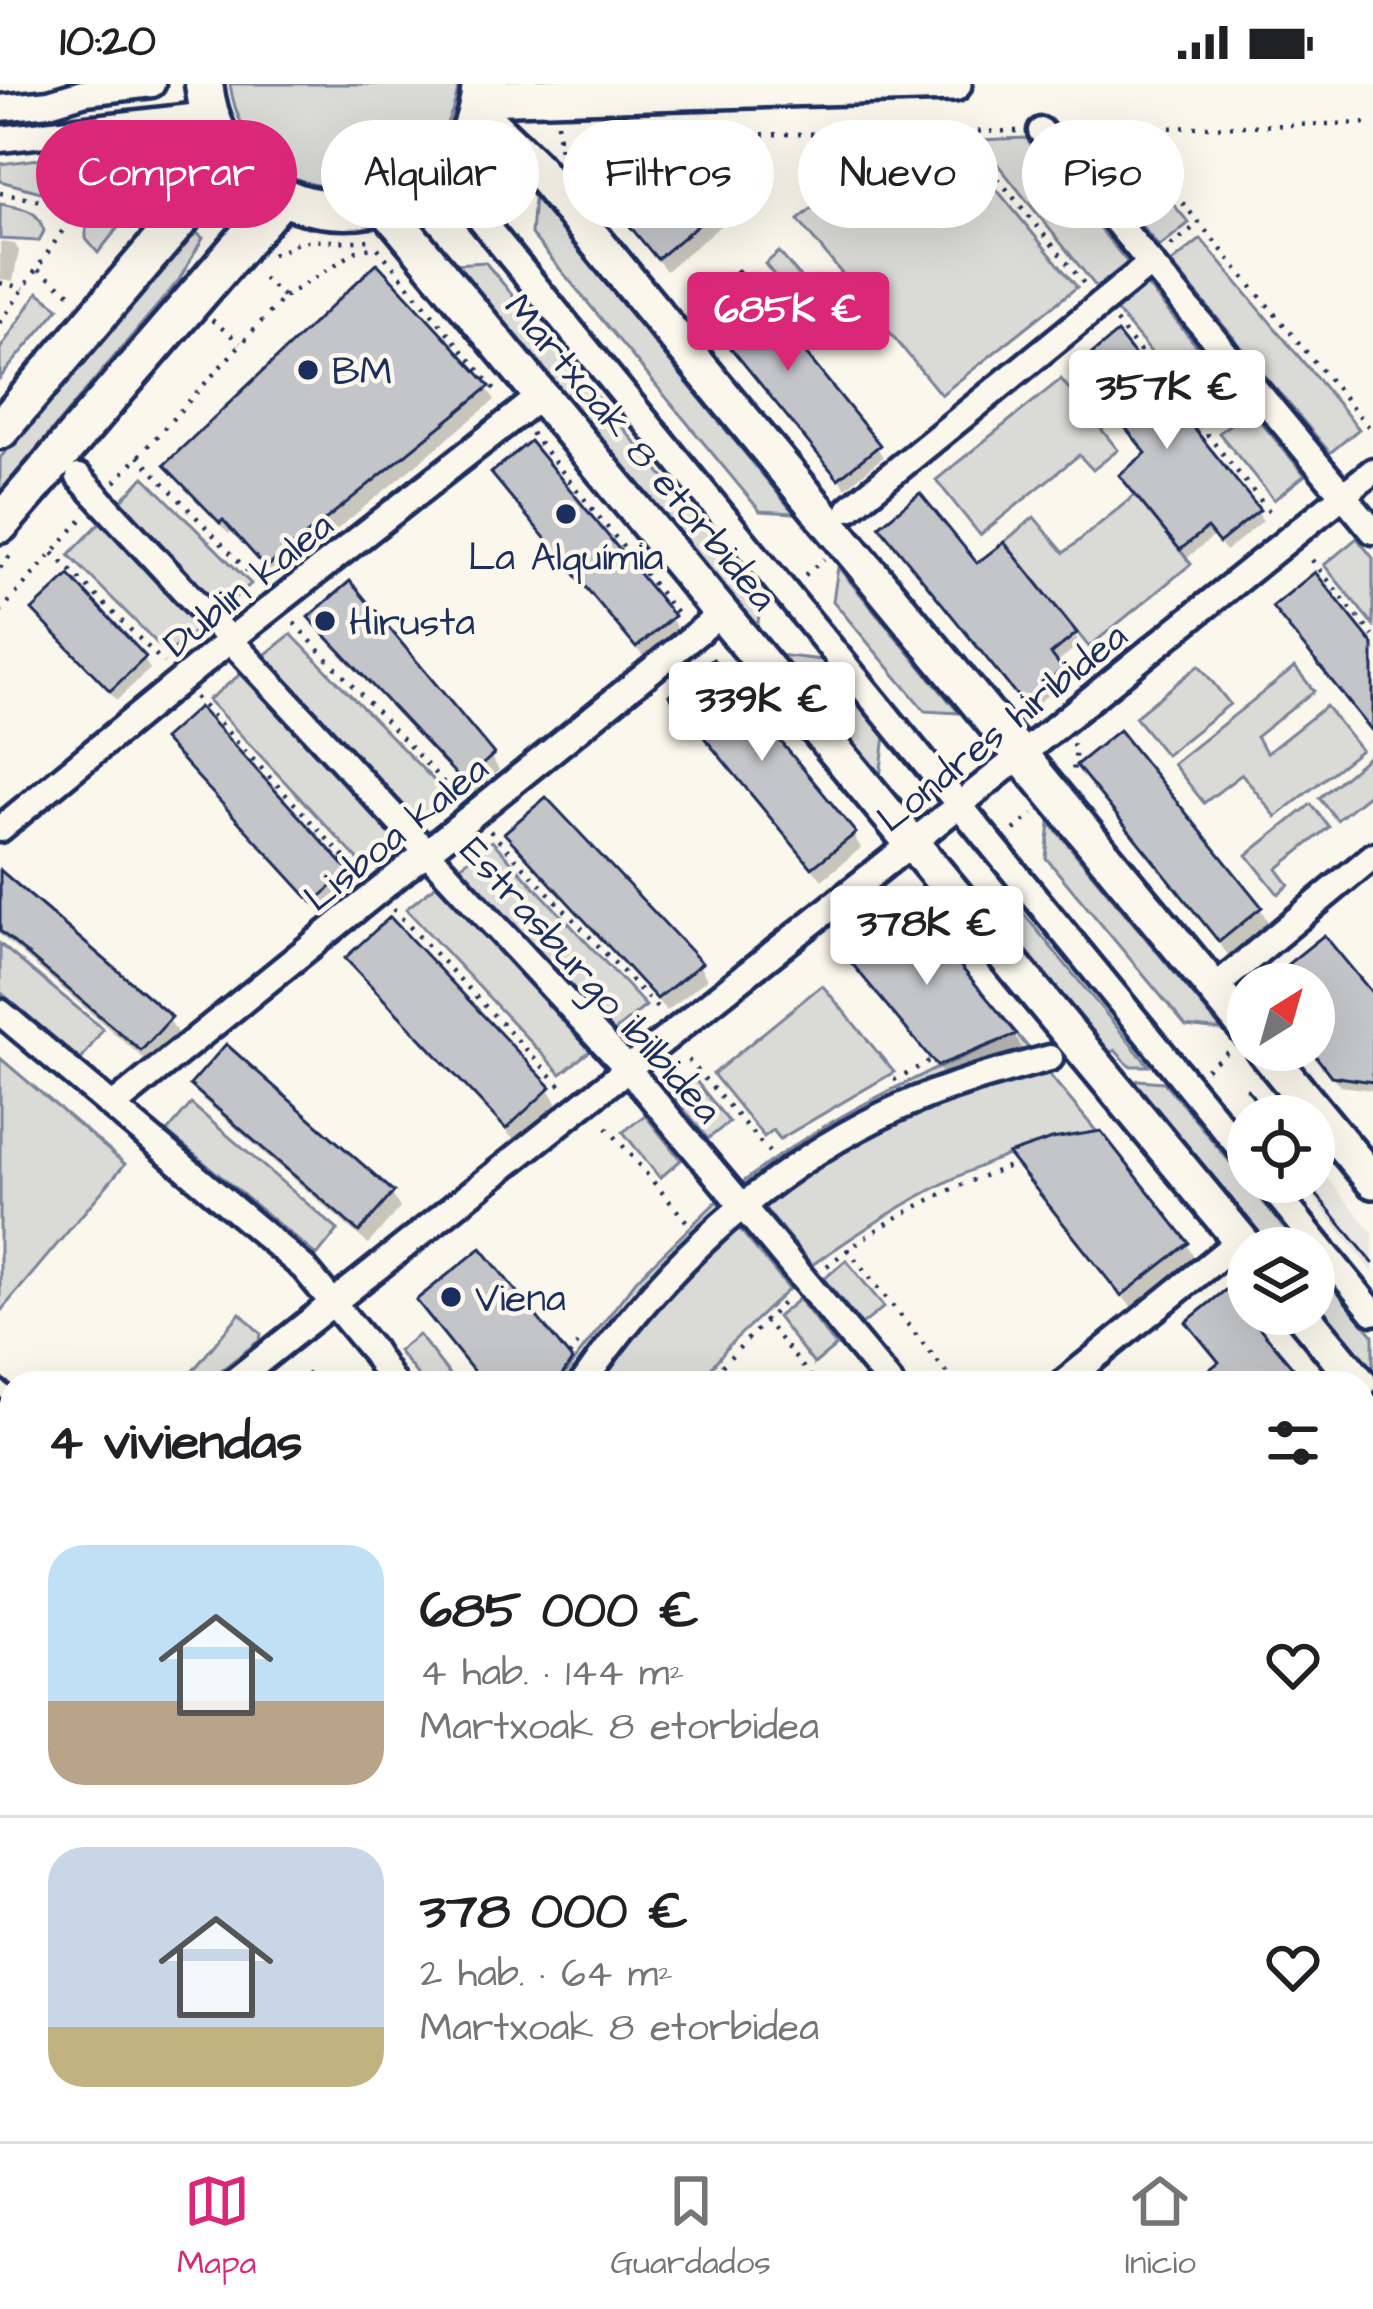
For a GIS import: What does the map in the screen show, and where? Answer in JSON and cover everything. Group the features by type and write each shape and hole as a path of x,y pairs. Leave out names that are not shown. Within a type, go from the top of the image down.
{"main road":[{"path":"297,202 381,231 461,147 480,98"},
{"path":"0,430 172,228"},
{"path":"0,524 255,228"}],"street":[{"path":"0,108 152,84"},
{"path":"480,98 953,84"},
{"path":"480,98 1227,1006"},
{"path":"0,139 207,100"},
{"name":"Martxoak 8 etorbidea","path":"488,228 1227,1132"},
{"path":"1122,228 1373,531"},
{"name":"Martxoak 8 etorbidea","path":"381,231 542,395 1229,1227"},
{"path":"850,508 1150,262"},
{"name":"Dublin kalea","path":"0,829 230,640 542,395"},
{"name":"Londres hiribidea","path":"247,1371 1373,471"},
{"name":"Estrasburgo ibilbidea","path":"79,476 628,1069 880,1371"},
{"name":"Lisboa kalea","path":"113,1106 722,613"},
{"path":"1214,988 1373,856"},
{"path":"0,1012 304,1268 384,1371"},
{"path":"592,1371 642,1304 744,1205 806,1160 900,1107 1050,1058"},
{"path":"1278,1071 1373,1181"},
{"path":"1285,1203 1373,1312"},
{"path":"1079,1371 1227,1258"},
{"path":"1319,1335 1349,1371"}],"path":[{"path":"555,107 560,152"},
{"path":"1184,128 1373,123"},
{"path":"558,137 1022,130"},
{"path":"0,193 36,200"},
{"path":"1184,206 1373,432"},
{"path":"1150,262 1199,224"},
{"path":"0,323 65,228"},
{"path":"266,252 283,253 302,241 340,244 381,231"},
{"path":"0,612 284,297 381,231"},
{"path":"249,266 284,297"},
{"path":"38,270 74,296"},
{"path":"0,284 24,288"},
{"path":"208,316 241,344"},
{"path":"138,456 262,586"},
{"path":"52,553 164,663"},
{"path":"1312,560 1373,636"},
{"path":"290,619 458,798"},
{"path":"195,697 362,876"},
{"path":"488,830 659,1010"},
{"path":"393,909 562,1087"},
{"path":"1188,1084 1227,1057"},
{"path":"688,1060 769,1152"},
{"path":"607,1126 687,1222"},
{"path":"716,1371 806,1282 890,1219 958,1183 1016,1164"},
{"path":"847,1250 945,1371"},
{"path":"764,1319 806,1371"}],"shaded area":[{"path":"230,84 459,84 446,120 321,120 321,185 297,177 297,120 242,120"},
{"path":"1022,138 1022,195 998,165 998,139"},
{"path":"36,159 36,191 0,181 0,164"},
{"path":"998,191 1022,220 1022,228 1028,228 1077,287 941,395 805,228 998,228"},
{"path":"539,203 794,513 760,511 531,234 531,228 539,228"},
{"path":"0,204 28,210 36,216 36,228 44,231 39,241 0,239"},
{"path":"86,228 118,228 98,253 86,239"},
{"path":"1049,228 1099,228 1132,268 1101,293"},
{"path":"1143,228 1183,228 1159,247"},
{"path":"193,230 203,238 179,280 0,492 0,458"},
{"path":"1201,239 1359,429 1330,453 1171,263"},
{"path":"779,252 814,293 799,306 765,264"},
{"path":"485,262 762,595 757,629 454,264"},
{"path":"1145,283 1200,350 1170,375 1114,308"},
{"path":"38,292 59,308 0,378 0,349"},
{"path":"1061,379 1118,450 1093,470 1079,455 980,535 936,480"},
{"path":"1249,408 1305,475 1274,500 1219,433"},
{"path":"144,477 251,584 168,654 69,555"},
{"path":"1135,495 1191,564 1089,647 1004,542 1034,517 1064,553"},
{"path":"1357,538 1373,558 1373,625 1324,565"},
{"path":"838,567 959,713 925,711 833,601"},
{"path":"291,634 448,795 364,866 208,700"},
{"path":"778,655 822,660 885,735 880,778"},
{"path":"1199,665 1230,704 1166,755 1135,717"},
{"path":"1295,667 1314,691 1256,737 1267,753 1326,706 1361,750 1276,817 1242,774 1204,803 1173,764"},
{"path":"1368,757 1373,763 1373,791 1337,820 1319,798"},
{"path":"1311,804 1329,827 1277,869 1289,885 1278,894 1247,855"},
{"path":"1050,823 1222,1030 1186,1026 1046,858"},
{"path":"492,841 646,1006 561,1074 406,909"},
{"path":"971,889 1004,890 1149,1066 1129,1066 1115,1050 1109,1055"},
{"path":"0,944 103,1029 81,1060 0,992"},
{"path":"822,985 894,1072 780,1139 773,1130 764,1137 713,1074"},
{"path":"1017,1034 1036,1057 955,1078 752,1192 743,1182 807,1137 874,1099"},
{"path":"0,1058 125,1164 0,1312"},
{"path":"1043,1067 1097,1132 983,1165 912,1200 812,1265 757,1199 869,1129"},
{"path":"692,1076 729,1122 708,1139 671,1094"},
{"path":"1138,1080 1164,1082 1227,1158 1227,1198 1133,1084"},
{"path":"191,1104 338,1230 317,1256 167,1132"},
{"path":"645,1115 681,1160 660,1178 623,1132"},
{"path":"1335,1187 1373,1233 1373,1273 1318,1203 1335,1203"},
{"path":"717,1201 727,1213 587,1371 566,1371 637,1279"},
{"path":"1231,1203 1264,1203 1284,1227 1251,1227"},
{"path":"733,1221 789,1289 708,1371 597,1371"},
{"path":"846,1260 884,1307 862,1325 824,1279"},
{"path":"1335,1289 1373,1335 1370,1371 1335,1329"},
{"path":"799,1299 836,1346 814,1364 777,1317"},
{"path":"240,1313 261,1334 260,1340 220,1371 193,1371"},
{"path":"418,1335 446,1371 414,1371 398,1351"}],"building":[{"path":"631,228 694,228 657,259"},
{"path":"377,263 490,386 266,568 164,465"},
{"path":"738,270 880,445 838,479 695,304"},
{"path":"1117,333 1260,510 1219,543 1207,528 1180,550 1119,475 1146,453 1076,367"},
{"path":"530,441 674,616 636,648 491,473"},
{"path":"920,493 977,563 1004,542 1077,633 1051,654 1063,669 1022,702 879,526"},
{"path":"1315,572 1373,644 1373,732 1272,607"},
{"path":"69,575 146,657 110,691 32,610"},
{"path":"350,581 494,754 463,782 308,617"},
{"path":"713,659 856,833 812,868 669,695"},
{"path":"199,707 349,871 313,903 163,739"},
{"path":"1119,730 1262,907 1219,942 1076,765"},
{"path":"546,797 702,963 657,999 504,833"},
{"path":"0,870 172,1017 141,1051 0,931"},
{"path":"907,902 1017,1034 937,1066 844,954"},
{"path":"390,917 551,1087 506,1129 345,958"},
{"path":"1324,935 1373,994 1373,1082 1331,1076 1327,1071 1335,1071 1335,963 1289,963"},
{"path":"226,1044 394,1192 359,1232 190,1085"},
{"path":"1101,1131 1189,1243 1121,1296 1008,1154 1052,1139"},
{"path":"481,1248 572,1360 565,1371 473,1371 416,1300"},
{"path":"1227,1289 1227,1335 1266,1335 1296,1371 1207,1371 1219,1362 1186,1322"}],"tram line":[{"path":"1247,1089 1252,1095"},
{"path":"1323,1203 1373,1263"}],"place":[{"name":"BM","path":"308,370"},
{"name":"La Alquímia","path":"566,514"},
{"name":"Hirusta","path":"325,621"},
{"name":"Viena","path":"451,1297"}]}
